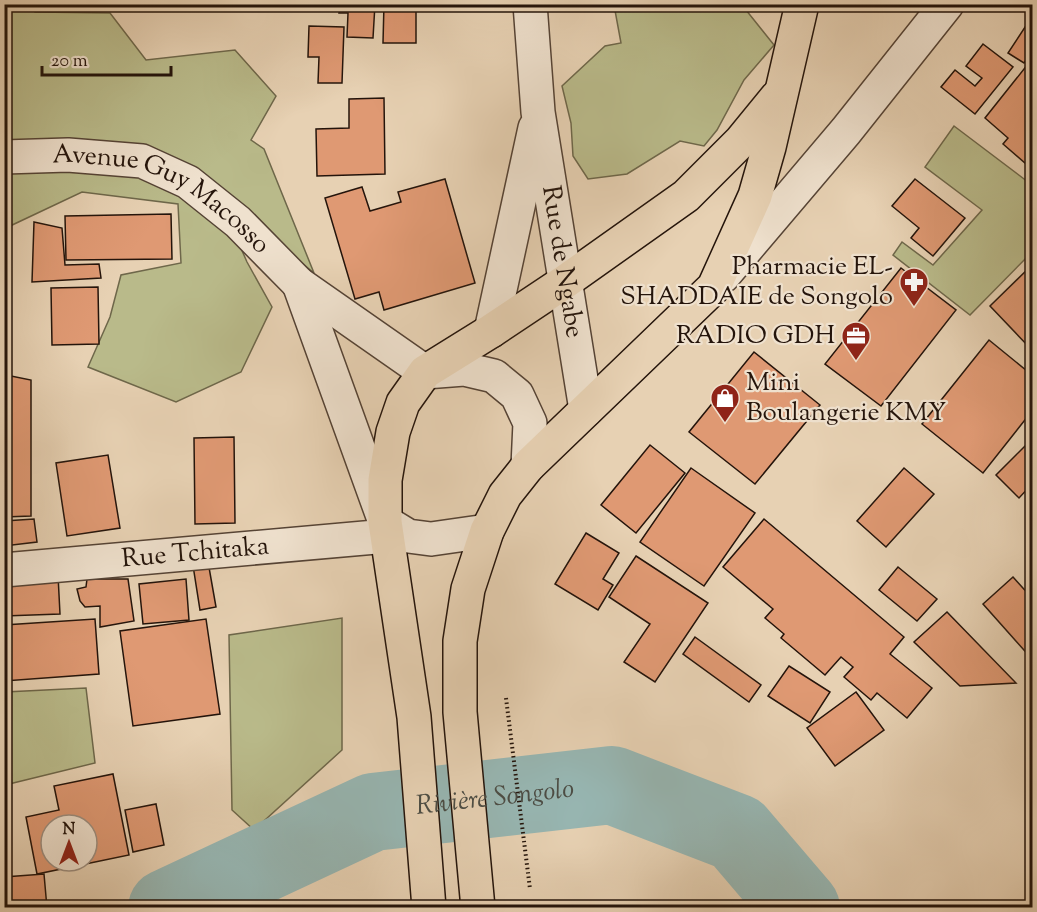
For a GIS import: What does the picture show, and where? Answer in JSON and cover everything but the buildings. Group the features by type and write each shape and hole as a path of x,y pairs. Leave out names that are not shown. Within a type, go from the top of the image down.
{"highway":[{"path":"478,908 460,712 462,630 468,589 487,531 505,495 528,466 714,287 755,196 769,147 802,4"},
{"path":"429,908 414,717 386,529 385,480 393,432 403,403 425,372 566,281 686,196 741,141 780,95"}],"street":[{"path":"491,331 538,112 530,4"},
{"path":"714,287 846,131 947,4"},
{"name":"Rue de Ngabe","path":"538,112 586,410"},
{"name":"Avenue Guy Macosso","path":"4,157 68,155 142,161 188,182 237,222 298,284"},
{"path":"298,284 425,372 464,369 494,376 518,395 530,423 528,466"},
{"path":"298,284 386,529 408,536 431,539 487,531"},
{"name":"Rue Tchitaka","path":"4,570 386,529"}],"path":[{"path":"506,698 530,889"}],"green space":[{"path":"5,5 30,5 35,12 110,13 146,60 235,50 276,96 251,140 264,149 314,273 250,221 236,237 272,307 241,372 176,402 88,367 110,317 121,275 181,263 178,204 82,192 10,226 5,222"},
{"path":"614,5 742,5 774,45 744,80 717,130 704,146 680,141 627,174 588,179 573,156 571,123 562,86 605,46 621,43"},
{"path":"954,126 1032,185 1032,252 970,315 893,255 902,242 933,265 982,210 925,167"},
{"path":"342,618 342,750 254,830 232,810 229,635"},
{"path":"86,688 95,763 5,785 5,692"}],"waterway":[{"name":"Rivière Songolo","path":"167,908 373,812 612,785 737,833 801,908"}],"place":[{"name":"Pharmacie EL- SHADDAIE de Songolo","path":"914,308"},
{"name":"RADIO GDH","path":"856,362"},
{"name":"Mini Boulangerie KMY","path":"725,424"}]}
